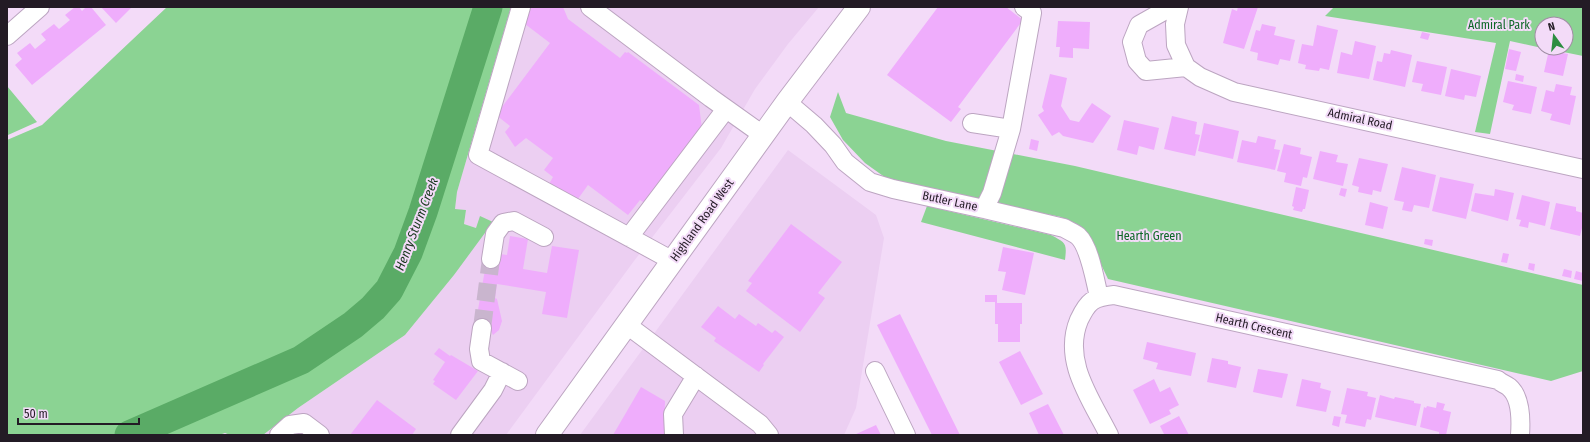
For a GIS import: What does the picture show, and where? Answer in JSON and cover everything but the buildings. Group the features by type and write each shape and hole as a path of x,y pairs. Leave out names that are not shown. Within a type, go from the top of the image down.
{"main road":[{"name":"Highland Road West","path":"547,435 787,102 859,7"}],"street":[{"path":"7,36 40,7"},
{"path":"521,7 478,155 673,261"},
{"path":"590,7 763,135"},
{"path":"984,209 992,193 1011,129 1032,13 1024,7"},
{"path":"1175,13 1176,45 1186,67 1146,71 1137,61 1132,42 1139,25 1175,13"},
{"name":"Admiral Road","path":"1186,67 1200,77 1234,92 1583,169"},
{"name":"Butler Lane","path":"787,102 814,125 833,145 845,162 870,182 893,189 1064,228 1079,237 1086,248 1099,297"},
{"path":"629,237 726,109"},
{"path":"972,123 1011,129"},
{"path":"491,259 495,234 503,223 514,221 544,237"},
{"name":"Hearth Crescent","path":"1099,297 1114,295 1498,380 1510,388 1516,398 1520,410 1520,435"},
{"path":"1099,297 1092,301 1082,313 1076,327 1073,342 1074,360 1079,375 1109,435"},
{"path":"626,325 760,424 768,435"},
{"path":"482,328 479,349 481,361 518,381"},
{"path":"874,371 906,435"},
{"path":"460,435 493,390 502,372"},
{"path":"674,435 673,414 696,376"},
{"path":"279,435 290,425 304,423 320,435"}],"shaded area":[{"path":"511,7 819,7 788,44 755,89 721,148 634,261 506,435 263,435 298,408 405,335 454,275 476,228 464,224 466,210 455,209 457,192"},
{"path":"788,150 876,215 884,238 856,408 844,435 580,435"}],"green space":[{"path":"167,7 511,7 457,192 455,209 466,210 464,224 476,228 480,216 493,222 454,275 405,335 298,408 263,435 230,435 225,433 219,435 7,435 7,140 42,125"},
{"name":"Admiral Park","path":"1334,7 1583,7 1583,56 1574,54 1574,16 1534,16 1534,46 1510,41 1490,134 1475,132 1496,43 1325,16"},
{"path":"7,86 37,122 8,135 7,132"},
{"name":"Hearth Green","path":"838,92 846,113 946,141 1075,166 1583,285 1583,371 1551,381 1108,279 1085,231 1061,217 1006,206 886,178 865,163 843,140 830,117"},
{"path":"927,206 1051,235 1063,242 1066,250 1065,260 921,222"}],"waterway":[{"name":"Henry Sturm Creek","path":"129,435 301,360 353,325 373,308 389,290 408,253 423,212 488,7"}],"tunnel":[{"path":"482,328 491,259"}]}
